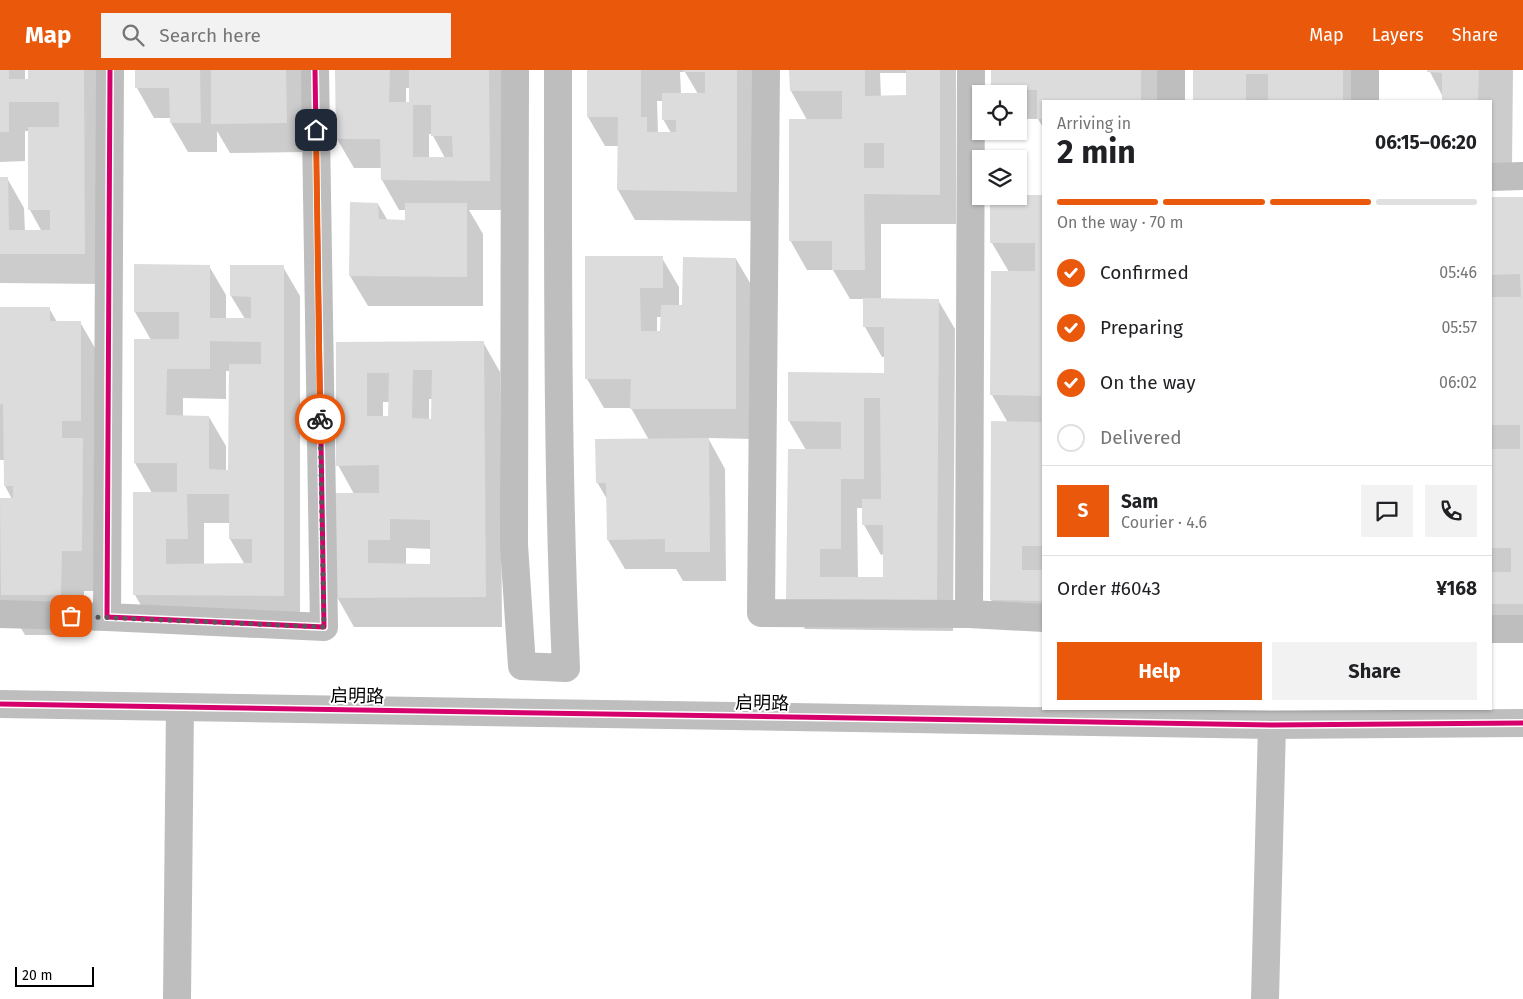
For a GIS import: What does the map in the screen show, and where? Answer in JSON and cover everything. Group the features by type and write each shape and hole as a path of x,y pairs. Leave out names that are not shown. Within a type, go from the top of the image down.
{"street":[{"path":"107,617 110,70"},
{"path":"0,614 324,627 314,70"},
{"path":"515,70 514,545 522,666 566,668 561,562 558,402 558,70"},
{"path":"766,70 762,613 969,614 1042,618"},
{"path":"969,614 970,70"},
{"path":"1171,70 1171,100"},
{"path":"1365,70 1365,100"},
{"path":"1492,177 1523,176"},
{"path":"1492,629 1523,629"},
{"name":"启明路","path":"0,704 1272,725 1523,723"},
{"path":"177,999 180,707"},
{"path":"1266,999 1272,725"}],"building":[{"path":"0,70 9,70 9,79 28,79 28,70 84,70 85,254 0,254 0,177 8,177 9,230 50,230 50,210 28,210 28,127 59,127 59,102 9,102 9,132 0,132"},
{"path":"135,70 200,70 201,123 170,123 169,88 135,88"},
{"path":"211,70 286,70 287,123 211,124"},
{"path":"335,70 390,70 389,102 409,102 409,70 489,70 490,181 381,180 380,139 336,139","holes":["413,105 431,105 431,136 452,136 453,157 413,157"]},
{"path":"587,70 641,70 641,117 647,117 647,132 676,132 676,120 662,120 662,93 705,93 705,72 683,72 683,70 737,70 737,192 617,190 618,117 587,117"},
{"path":"789,70 865,70 865,96 906,95 906,70 940,70 940,195 864,194 865,270 832,270 832,241 789,241 789,119 842,119 842,91 790,91","holes":["864,143 884,143 884,168 864,168"]},
{"path":"991,70 1141,70 1141,100 1042,100 1042,119 1037,119 1037,90 1027,90 1027,85 991,85"},
{"path":"1193,70 1343,70 1343,100 1268,100 1268,74 1246,74 1246,100 1193,100"},
{"path":"1427,70 1479,70 1478,100 1442,100 1442,73 1427,72"},
{"path":"1027,195 1042,195 1042,546 1022,546 1022,570 1042,570 1042,601 990,600 991,421 1041,422 1041,396 990,395 991,271 1035,271 1035,243 990,243 990,205 1027,205"},
{"path":"1492,197 1523,197 1523,604 1492,604 1492,572 1511,572 1511,548 1492,548 1492,449 1520,449 1520,425 1492,425 1492,297 1521,297 1520,274 1492,275"},
{"path":"350,202 378,203 379,219 405,220 405,203 467,203 467,277 349,276"},
{"path":"585,256 663,256 663,288 640,288 641,331 660,331 661,305 682,305 683,257 736,258 736,409 630,409 631,379 585,379"},
{"path":"134,264 210,265 210,318 251,318 251,297 230,296 230,265 284,265 284,596 133,595 133,492 177,492 177,463 134,463 134,339 179,339 179,312 134,312","holes":["210,341 261,342 261,364 229,364 228,470 209,469 209,416 166,415 167,369 210,369","187,494 229,494 229,539 252,539 252,563 166,564 166,539 188,539"]},
{"path":"863,298 939,299 937,602 786,600 788,449 841,449 841,422 788,421 788,372 884,373 884,327 863,327","holes":["864,398 880,398 881,499 862,499 862,525 883,525 883,577 820,577 820,549 841,549 841,479 864,479"]},
{"path":"0,307 50,307 50,321 81,321 81,421 62,421 62,438 83,438 82,551 62,551 61,595 1,595 0,498 13,498 13,486 4,486 3,404 0,404"},
{"path":"484,341 486,597 336,598 335,493 379,493 379,465 336,466 336,342","holes":["413,370 432,370 431,419 412,418","367,373 389,373 388,416 367,416","390,519 430,520 430,564 368,563 368,540 390,540"]},
{"path":"709,438 710,552 665,552 665,539 607,540 606,483 596,483 595,439"}],"cycle path":[{"path":"110,70 107,617 324,627 315,70"},
{"path":"0,704 1272,725 1523,723"}],"way so far":[{"path":"71,616 324,627 320,419"}],"route":[{"path":"316,130 320,419"}]}
